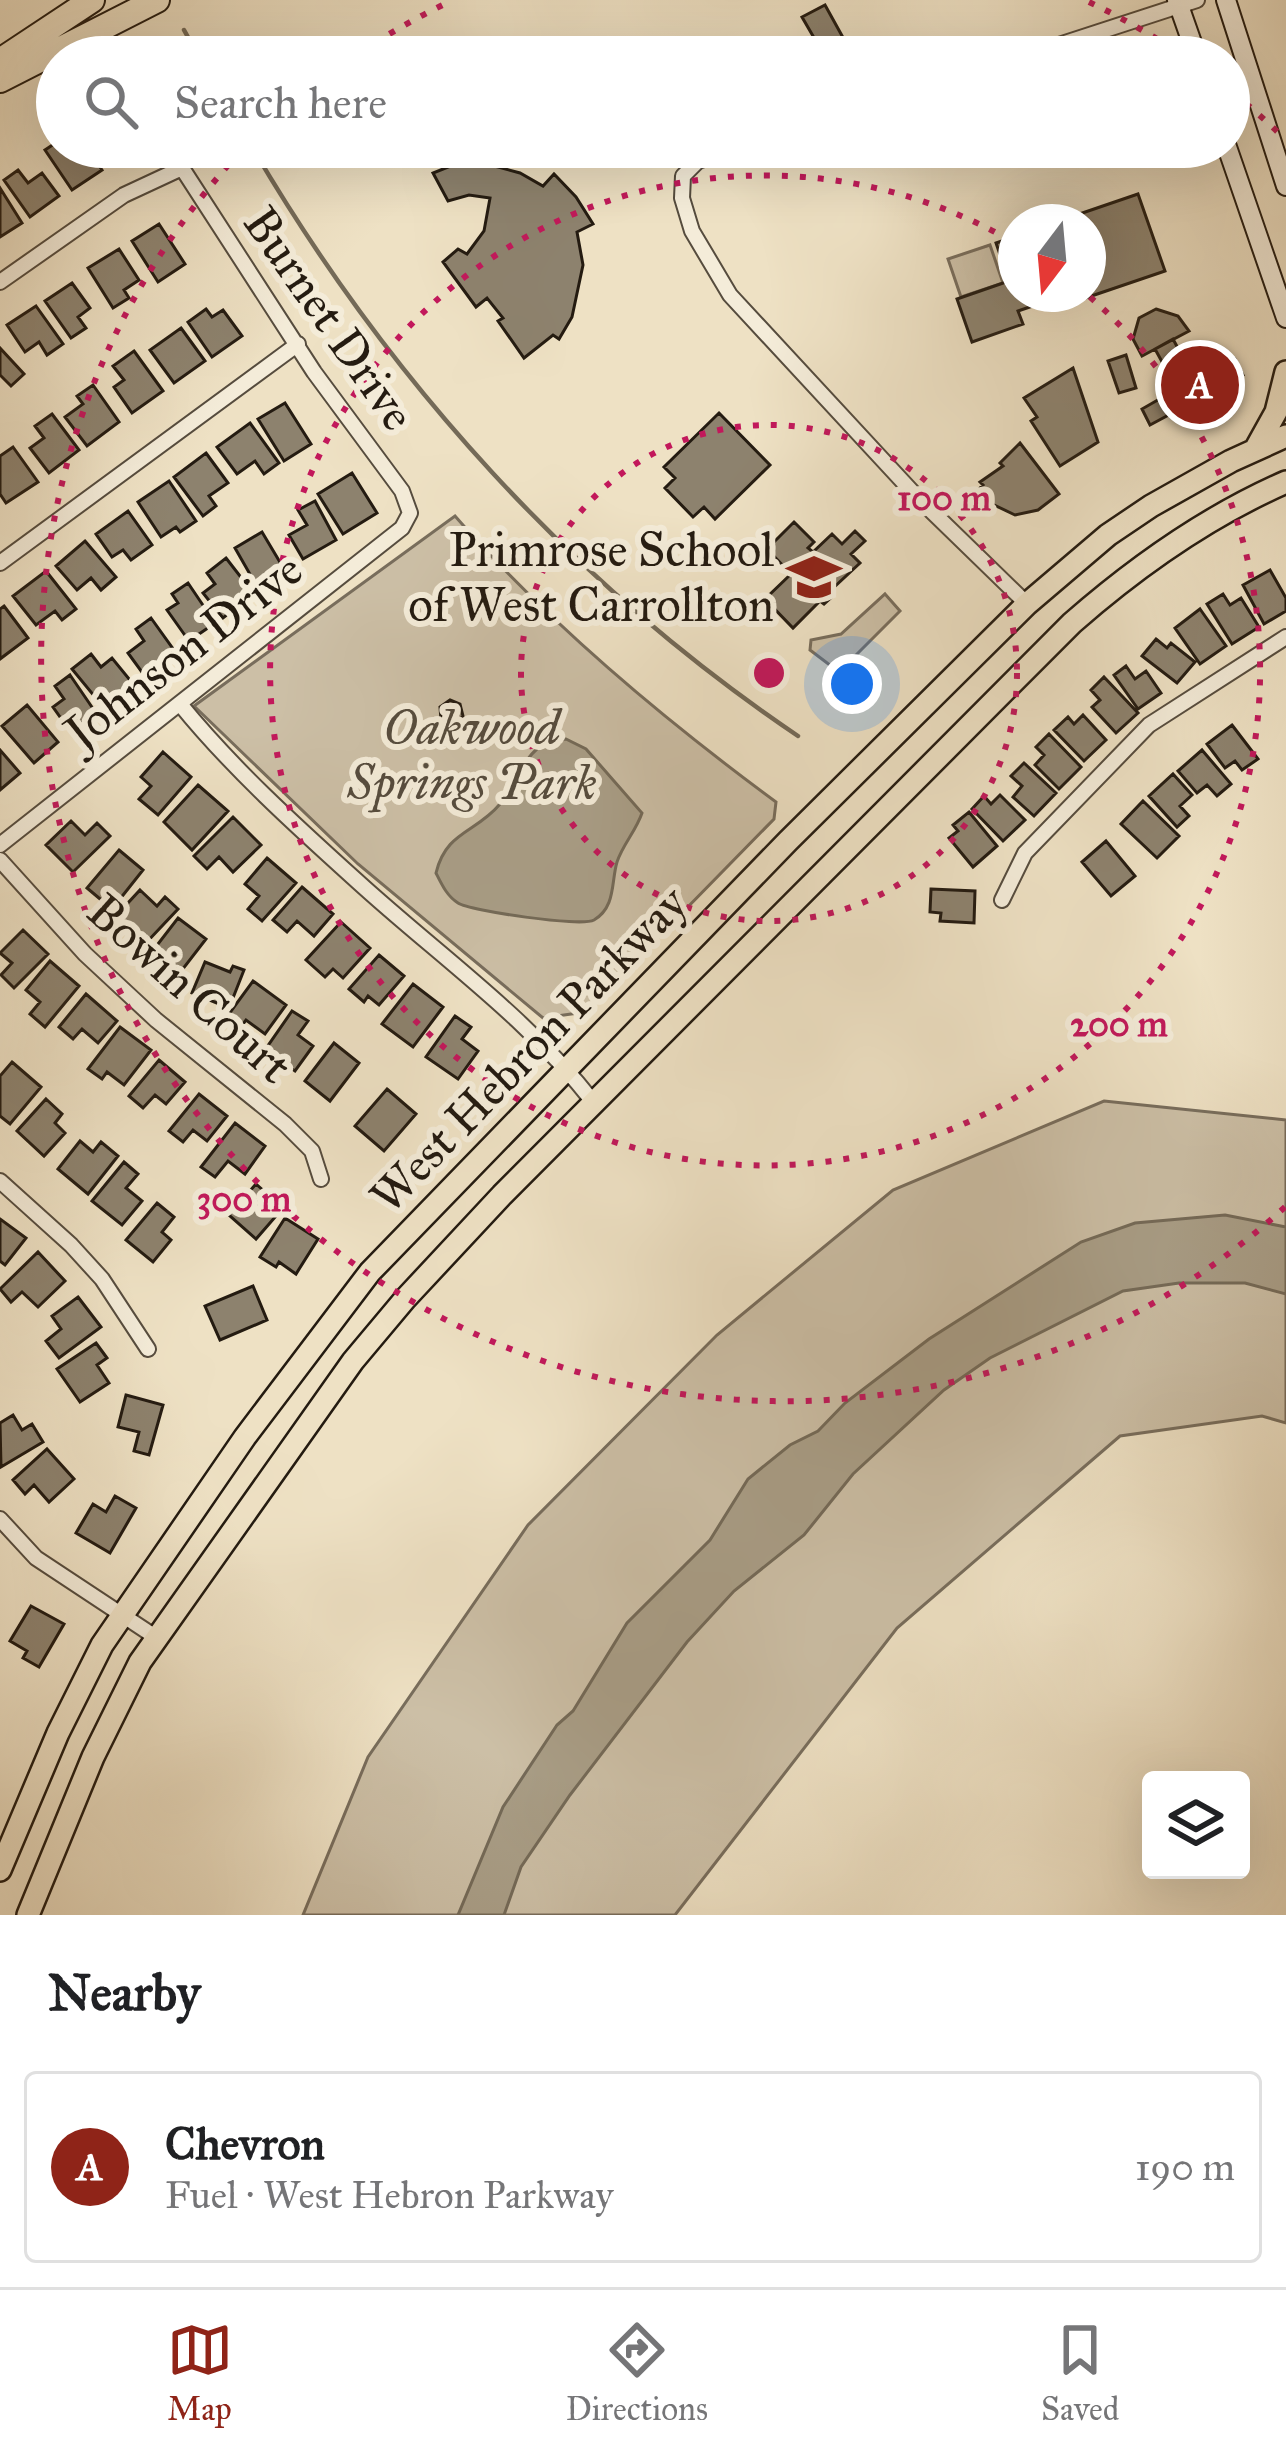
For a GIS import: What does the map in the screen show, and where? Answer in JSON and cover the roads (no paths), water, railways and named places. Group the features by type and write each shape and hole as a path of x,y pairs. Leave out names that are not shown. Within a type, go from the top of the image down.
{"highway":[{"path":"38,36 92,0"},
{"path":"86,36 157,0"},
{"path":"0,61 36,37"},
{"path":"0,80 36,62"}],"main road":[{"path":"1256,448 1276,412 1286,372"},
{"name":"West Hebron Parkway","path":"0,1870 58,1733 121,1615 325,1327 370,1272 1027,604 1128,521 1256,448 1286,436"},
{"name":"West Hebron Parkway","path":"28,1915 93,1757 140,1662 392,1314 594,1102 1036,658 1153,557 1212,518 1286,482"}],"street":[{"path":"1226,0 1238,36"},
{"path":"1084,36 1184,2 1191,36"},
{"path":"1250,74 1286,186"},
{"name":"Burnet Drive","path":"0,281 124,195 182,168 298,344 403,491 410,513"},
{"path":"691,168 683,176 686,213 715,273 753,322 892,470 1027,604"},
{"path":"1234,168 1286,319"},
{"path":"0,563 298,344"},
{"name":"Johnson Drive","path":"0,844 402,528 410,513"},
{"path":"1002,900 1025,853 1149,725 1286,637"},
{"path":"180,704 357,881 479,982 567,1068 594,1102"},
{"name":"Bowin Court","path":"0,860 85,954 156,1020 285,1124 312,1151 321,1179"},
{"path":"0,1181 101,1280 148,1348"},
{"path":"0,1519 36,1558 157,1638"}],"waterway":[{"path":"184,30 187,36"},
{"path":"265,168 363,316 492,472 637,613 798,736"}],"place":[{"name":"Chevron","path":"1200,385"},
{"name":"Primrose School of West Carrollton","path":"814,577"}],"park label":[{"name":"Oakwood Springs Park","path":"472,754"}]}
